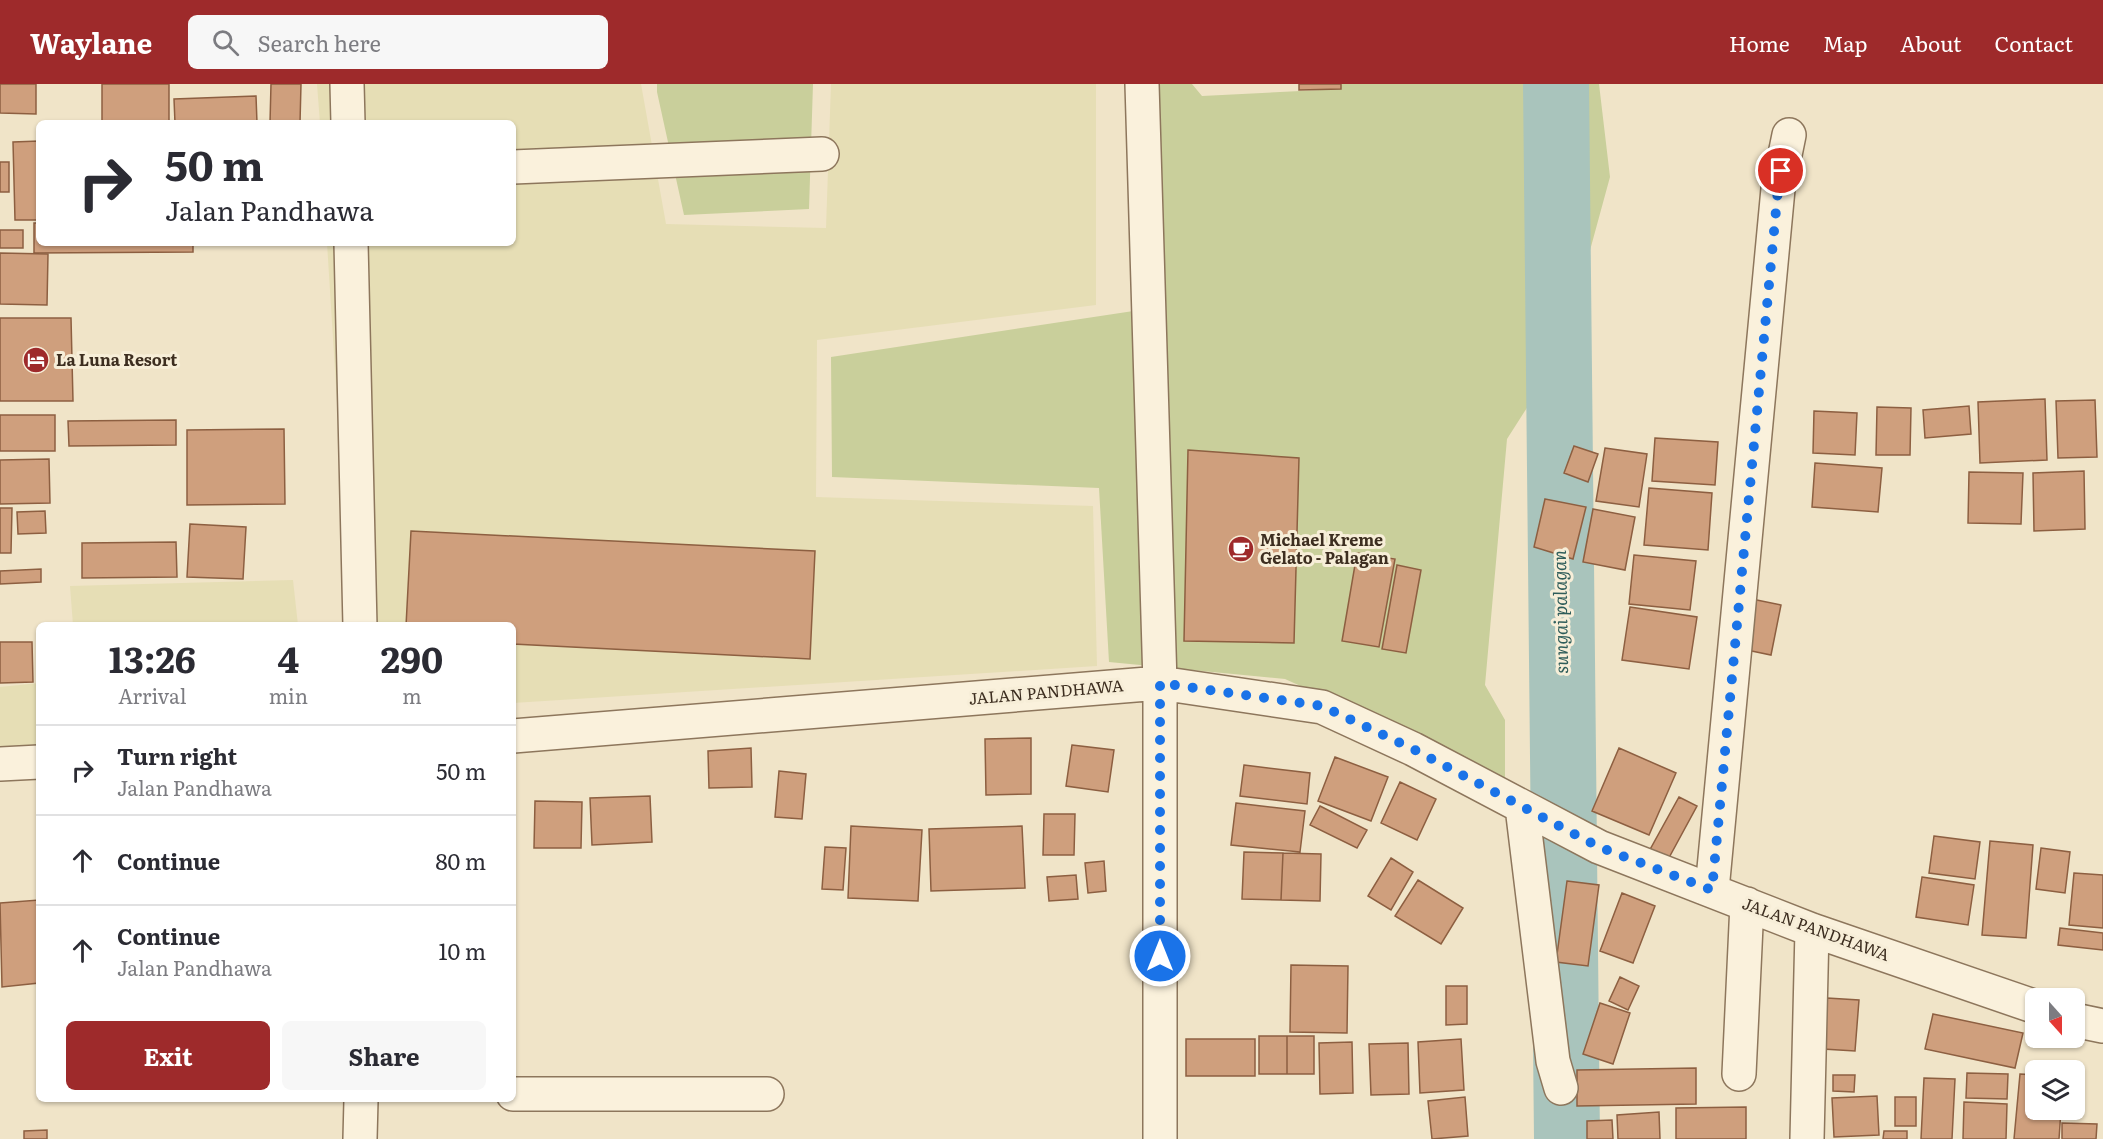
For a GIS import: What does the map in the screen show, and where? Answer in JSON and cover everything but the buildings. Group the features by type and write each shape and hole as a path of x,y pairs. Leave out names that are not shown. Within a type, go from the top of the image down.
{"street":[{"path":"347,84 348,120"},
{"path":"1142,84 1160,683 1160,1139"},
{"path":"1712,890 1778,189 1789,135"},
{"path":"516,168 822,154"},
{"path":"351,246 360,622"},
{"name":"JALAN PANDHAWA","path":"516,736 1160,683 1322,706 1413,749 1599,847 1812,930 2025,1003"},
{"path":"0,764 36,762"},
{"path":"1522,807 1553,1060 1561,1088"},
{"path":"1739,1074 1747,904"},
{"path":"1807,1139 1812,930"},
{"path":"2085,1022 2103,1026"},
{"path":"516,1094 767,1094"},
{"path":"360,1139 361,1102"}],"shaded area":[{"path":"317,84 641,84 666,224 826,228 831,84 1096,84 1096,305 817,340 816,497 1093,506 1097,666 516,703 516,622 351,622 327,246 516,246 516,120 320,120"},
{"path":"293,580 298,622 73,622 70,586"},
{"path":"36,683 36,761 0,762 0,687"}],"green space":[{"path":"657,84 813,84 809,209 684,215"},
{"path":"1149,84 1192,84 1202,96 1341,89 1341,84 1599,84 1610,177 1562,353 1507,439 1485,685 1505,720 1505,778 1285,679 1109,662 1099,488 832,477 831,357 1140,310"}],"waterway":[{"name":"sungai palagan","path":"1556,84 1567,1139"}],"place":[{"name":"La Luna Resort","path":"36,360"},
{"name":"Michael Kreme Gelato - Palagan","path":"1241,549"}],"route":[{"path":"1160,956 1160,683 1322,706 1413,749 1599,847 1712,890 1781,171"}]}
